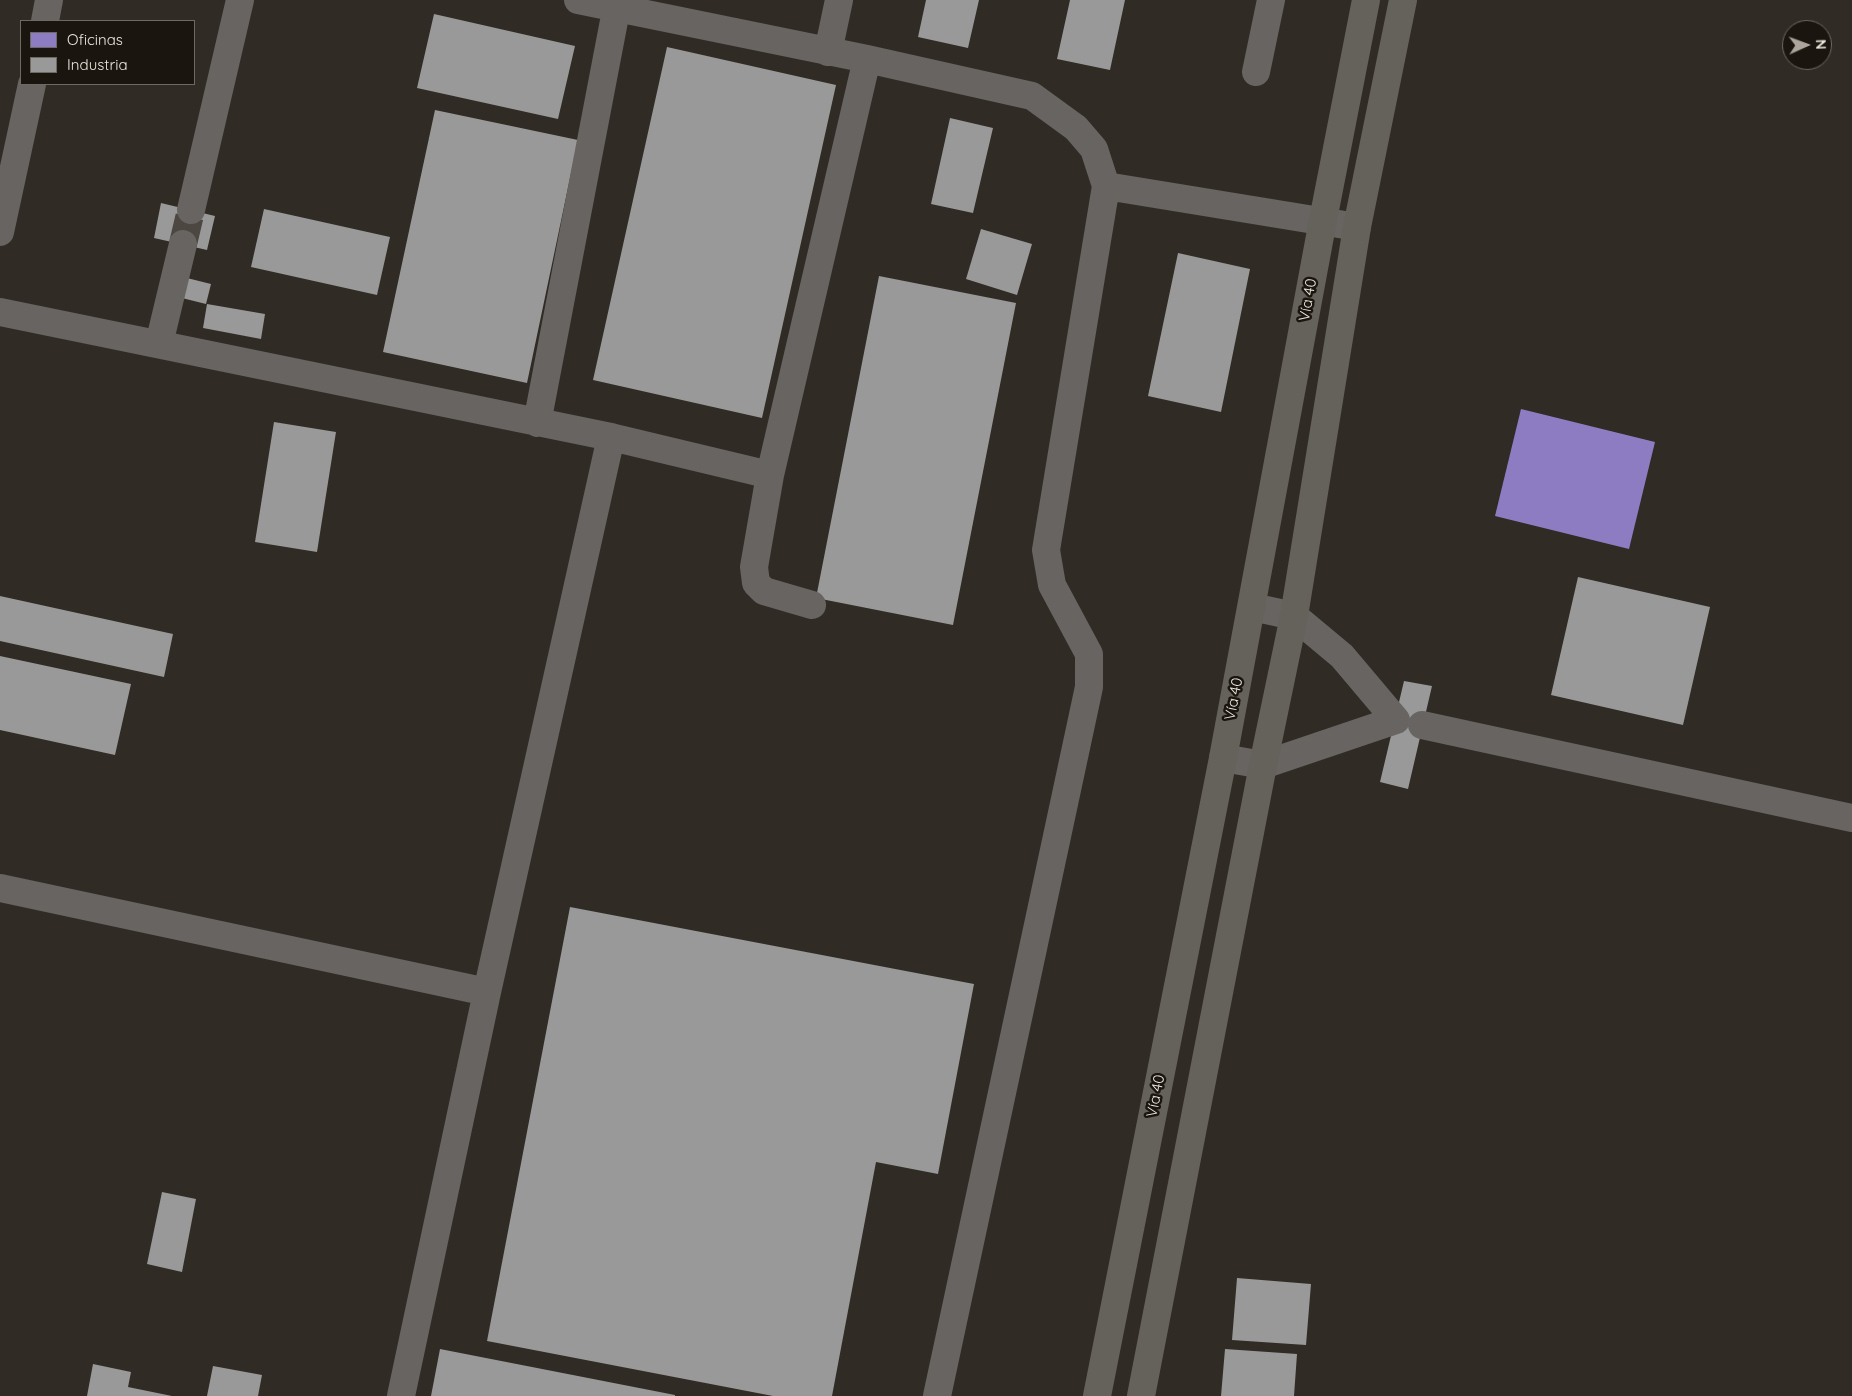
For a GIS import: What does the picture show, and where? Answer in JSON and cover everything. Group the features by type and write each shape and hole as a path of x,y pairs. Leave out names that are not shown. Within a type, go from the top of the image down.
{"highway":[{"name":"Vía 40","path":"1097,1396 1223,758 1322,220 1366,0"},
{"path":"1141,1396 1263,765 1294,616 1357,227 1403,0"}],"street":[{"path":"45,20 49,0"},
{"path":"191,210 240,0"},
{"path":"578,0 617,5 1032,96 1076,128 1094,149 1106,186 1046,550 1052,585 1089,654 1089,687 937,1396"},
{"path":"828,52 839,0"},
{"path":"1256,72 1271,0"},
{"path":"537,422 617,5"},
{"path":"812,605 764,591 756,583 754,567 770,475 866,59"},
{"path":"0,232 32,85"},
{"path":"1106,186 1357,227"},
{"path":"159,344 183,244"},
{"path":"0,312 611,437 770,475"},
{"path":"401,1396 487,992 611,437"},
{"path":"1223,758 1263,765 1396,720 1342,656 1294,616 1252,607"},
{"path":"1422,725 1852,818"},
{"path":"0,888 487,992"}],"building: Oficinas":[{"path":"1521,409 1655,442 1629,549 1495,516"}],"building: Industria":[{"path":"926,0 979,0 968,48 918,37"},
{"path":"1070,0 1125,0 1110,70 1057,59"},
{"path":"434,14 575,46 558,119 417,88"},
{"path":"667,47 836,85 762,418 593,380"},
{"path":"435,110 578,140 527,383 383,352"},
{"path":"950,118 993,128 973,213 931,204"},
{"path":"161,203 215,216 207,250 154,238"},
{"path":"264,209 390,237 377,295 251,267"},
{"path":"981,229 1032,244 1017,295 966,279"},
{"path":"1178,253 1250,269 1221,412 1148,396"},
{"path":"879,276 1016,303 953,625 816,598"},
{"path":"183,277 211,284 206,304 178,297"},
{"path":"207,304 265,314 261,339 203,328"},
{"path":"274,422 336,432 317,552 255,542"},
{"path":"1578,577 1710,607 1683,725 1551,695"},
{"path":"0,596 173,634 164,677 0,641"},
{"path":"0,656 131,684 115,755 0,730"},
{"path":"1404,681 1432,686 1408,789 1380,782"},
{"path":"570,907 974,984 938,1174 876,1162 832,1396 773,1396 487,1341"},
{"path":"162,1192 196,1199 182,1272 147,1264"},
{"path":"1237,1278 1311,1284 1306,1345 1232,1340"},
{"path":"440,1349 675,1395 675,1396 431,1396"},
{"path":"1225,1349 1297,1354 1294,1396 1221,1396"},
{"path":"93,1364 131,1372 128,1387 172,1396 87,1396"},
{"path":"213,1366 262,1375 258,1396 207,1396"}],"tunnel":[{"path":"183,244 191,210"}]}
